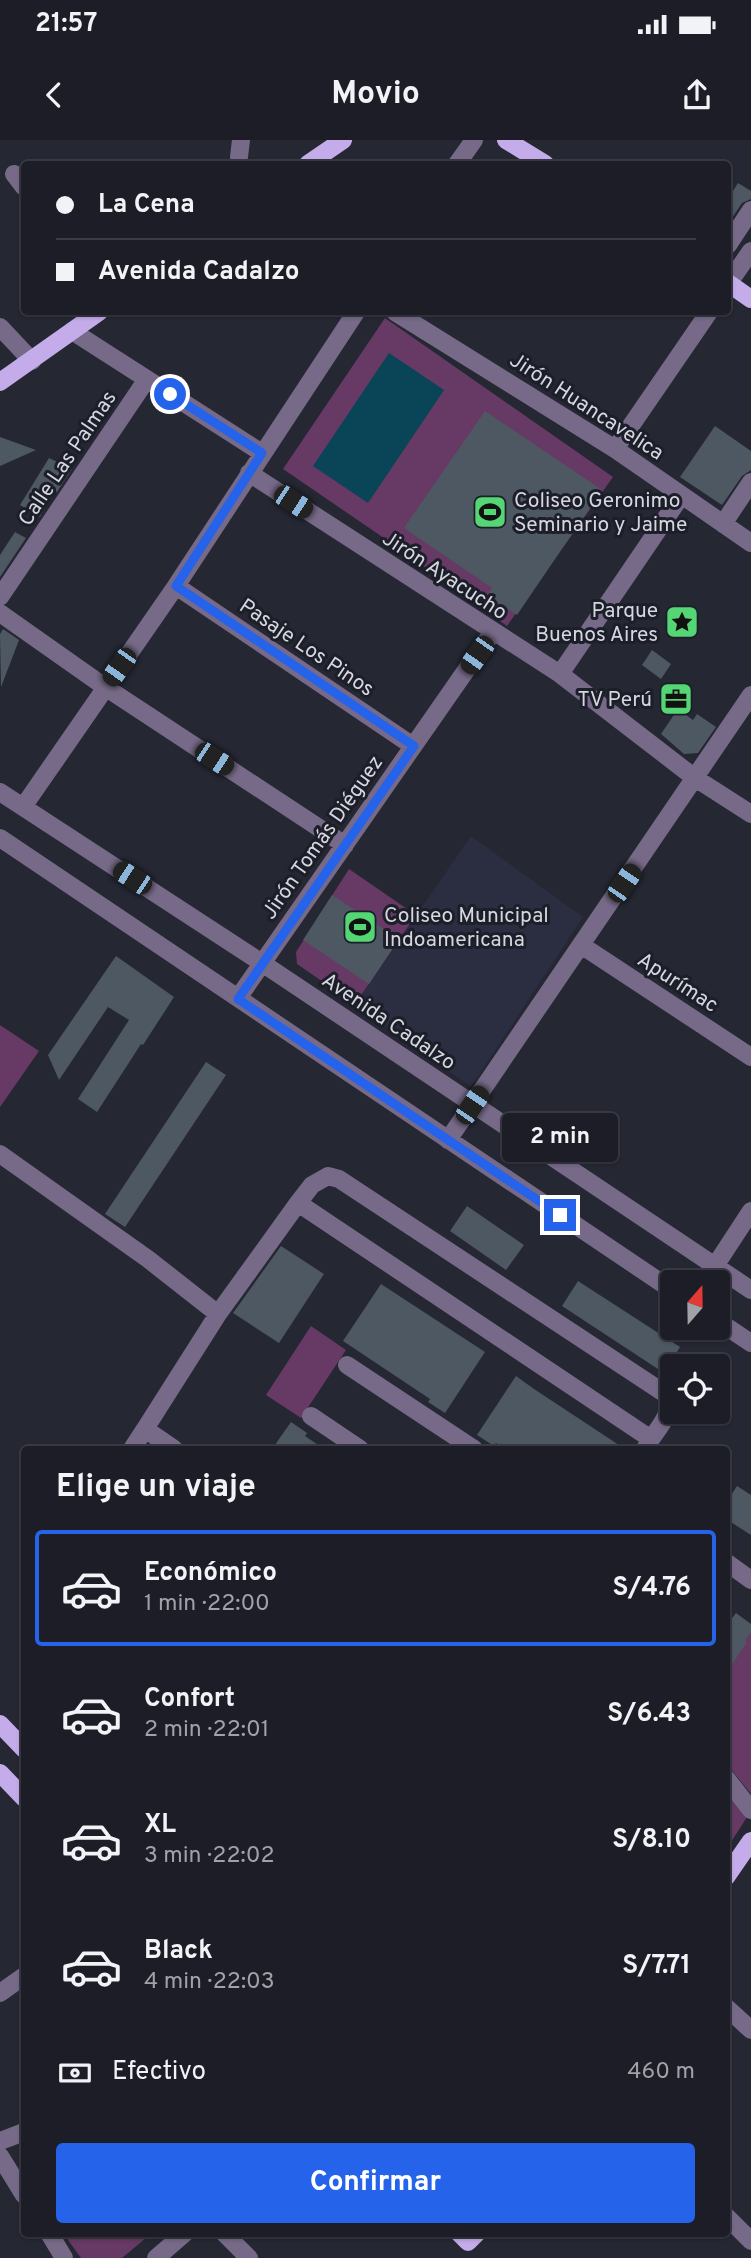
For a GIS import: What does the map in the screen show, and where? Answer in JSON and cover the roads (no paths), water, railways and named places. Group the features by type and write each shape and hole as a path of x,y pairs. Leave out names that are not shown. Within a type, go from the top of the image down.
{"main road":[{"path":"312,161 343,140"},
{"path":"506,140 540,161"},
{"path":"731,286 751,299"},
{"path":"0,382 95,315"},
{"path":"0,1724 21,1746"},
{"path":"0,1773 21,1795"},
{"path":"730,1871 751,1841"}],"street":[{"path":"459,161 474,140"},
{"path":"731,241 751,210"},
{"path":"731,280 751,251"},
{"path":"731,257 739,268"},
{"path":"23,807 176,586 354,315"},
{"name":"Jirón Huancavelica","path":"400,315 615,449 751,543"},
{"path":"615,449 707,315"},
{"path":"0,327 32,361"},
{"path":"72,331 262,453"},
{"name":"Calle Las Palmas","path":"0,597 148,379"},
{"name":"Jirón Ayacucho","path":"249,473 492,633 560,674 695,778 751,814"},
{"path":"723,524 751,482"},
{"path":"560,674 681,496"},
{"name":"Pasaje Los Pinos","path":"176,586 414,746"},
{"path":"0,613 105,687 345,845"},
{"name":"Jirón Tomás Diéguez","path":"238,999 492,633"},
{"path":"448,1140 751,695"},
{"name":"Avenida Cadalzo","path":"0,792 262,963 751,1290"},
{"path":"0,838 660,1282"},
{"name":"Apurímac","path":"581,945 751,1057"},
{"path":"0,1154 148,1259 218,1314"},
{"path":"134,1446 218,1314 298,1203 320,1179 334,1176 667,1395 668,1412 648,1444 298,1203"},
{"path":"715,1266 751,1212"},
{"path":"730,1329 751,1343"},
{"path":"347,1365 462,1446"},
{"path":"311,1416 356,1446"},
{"path":"145,1429 170,1446"},
{"path":"730,1565 751,1580"},
{"path":"730,1783 751,1810"},
{"path":"0,1993 21,1978"},
{"path":"730,2011 751,2030"},
{"path":"0,2141 21,2133"},
{"path":"0,2156 21,2190"},
{"path":"730,2220 751,2241"},
{"path":"51,2237 64,2258"},
{"path":"156,2258 180,2237"},
{"path":"228,2237 249,2258"}],"place":[{"name":"Coliseo Geronimo Seminario y Jaime","path":"490,512"},
{"name":"Parque Buenos Aires","path":"682,622"},
{"name":"TV Perú","path":"676,699"},
{"name":"Coliseo Municipal Indoamericana","path":"360,927"}]}
